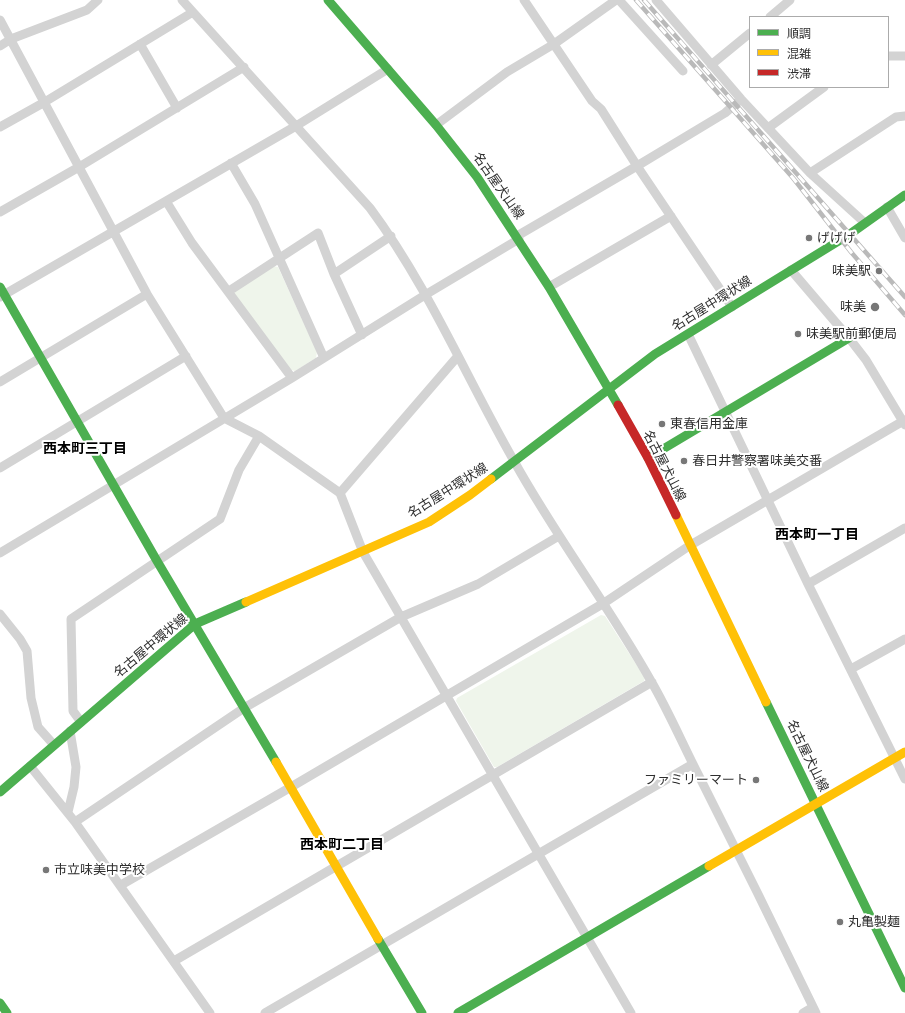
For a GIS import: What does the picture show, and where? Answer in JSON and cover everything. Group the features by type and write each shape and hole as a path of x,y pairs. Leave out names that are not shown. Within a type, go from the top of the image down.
{"main road":[{"name":"名古屋犬山線","path":"330,1 436,125 477,177 549,287 609,388 648,458 689,546 905,988"},
{"name":"名古屋中環状線","path":"0,792 195,624 429,522 514,463 609,388 655,354 865,223 905,195"},
{"path":"2,293 422,1013"},
{"path":"648,458 849,338"},
{"path":"458,1013 905,752"},
{"path":"0,1003 7,1013"}],"street":[{"path":"0,46 11,39 87,10 98,0"},
{"path":"182,0 370,208 391,236 425,295 514,463 604,603 652,682 737,851 814,1010 803,1013"},
{"path":"524,0 592,101 601,109 637,166 732,306"},
{"path":"436,125 507,72 554,44 616,0"},
{"path":"619,0 683,71"},
{"path":"656,0 741,99 810,173 865,223"},
{"path":"771,16 790,0"},
{"path":"0,128 193,12"},
{"path":"0,20 43,103 79,166 147,294 224,418 259,436 340,493 363,552 631,1013"},
{"path":"711,65 749,34"},
{"path":"140,44 177,108"},
{"path":"889,56 905,56"},
{"path":"0,212 244,67"},
{"path":"2,293 113,232 296,126 388,70"},
{"path":"768,128 823,88"},
{"path":"0,553 292,378 518,238 725,113 741,99"},
{"path":"810,173 896,117 905,116"},
{"path":"231,163 255,204 324,358"},
{"path":"166,201 192,243 292,378"},
{"path":"887,207 905,238"},
{"path":"549,287 671,216"},
{"path":"229,291 318,233 334,274 362,335"},
{"path":"334,274 391,236"},
{"path":"121,886 604,603 689,546 904,422 866,360 791,270"},
{"path":"0,382 147,294"},
{"path":"688,334 808,584 905,779"},
{"path":"0,468 186,356"},
{"path":"340,493 458,356"},
{"path":"81,722 73,711 71,619 220,519 239,470 259,436"},
{"path":"808,584 905,528"},
{"path":"76,822 244,708 401,617 478,584 560,536"},
{"path":"0,614 20,639 26,651 31,698 38,727 54,746"},
{"path":"851,669 905,639"},
{"path":"174,962 652,682"},
{"path":"68,812 74,787 76,767 70,731"},
{"path":"266,1013 693,764"},
{"path":"30,766 76,822 210,1013"}],"shaded area":[{"path":"273,266 278,267 317,352 316,358 295,371 288,369 234,294 235,289"},
{"path":"601,615 605,616 645,678 644,681 497,767 494,767 456,701 457,698"}],"railway":[{"path":"636,0 793,178 851,252 905,315"},
{"path":"644,0 905,297"}],"traffic: fast":[{"path":"328,0 436,125 477,177 549,287 618,405"},
{"path":"491,479 655,354 850,234 905,195"},
{"path":"0,287 157,561 276,762"},
{"path":"648,458 849,338"},
{"path":"0,792 195,624 246,602"},
{"path":"766,702 905,988"},
{"path":"458,1013 709,866"},
{"path":"378,939 422,1013"},
{"path":"0,1003 7,1013"}],"traffic: slow":[{"path":"246,602 429,522 491,479"},
{"path":"676,515 766,702"},
{"path":"709,866 905,752"},
{"path":"276,762 378,939"}],"traffic: jam":[{"path":"618,405 648,458 676,515"}],"place":[{"name":"げげげ","path":"809,238"},
{"name":"味美駅","path":"879,271"},
{"name":"味美","path":"875,307"},
{"name":"味美駅前郵便局","path":"798,334"},
{"name":"東春信用金庫","path":"662,424"},
{"name":"春日井警察署味美交番","path":"684,461"},
{"name":"ファミリーマート","path":"756,780"},
{"name":"市立味美中学校","path":"46,870"},
{"name":"丸亀製麺","path":"840,922"}],"district":[{"name":"西本町三丁目","path":"85,449"},
{"name":"西本町一丁目","path":"817,535"},
{"name":"西本町二丁目","path":"342,845"}]}
